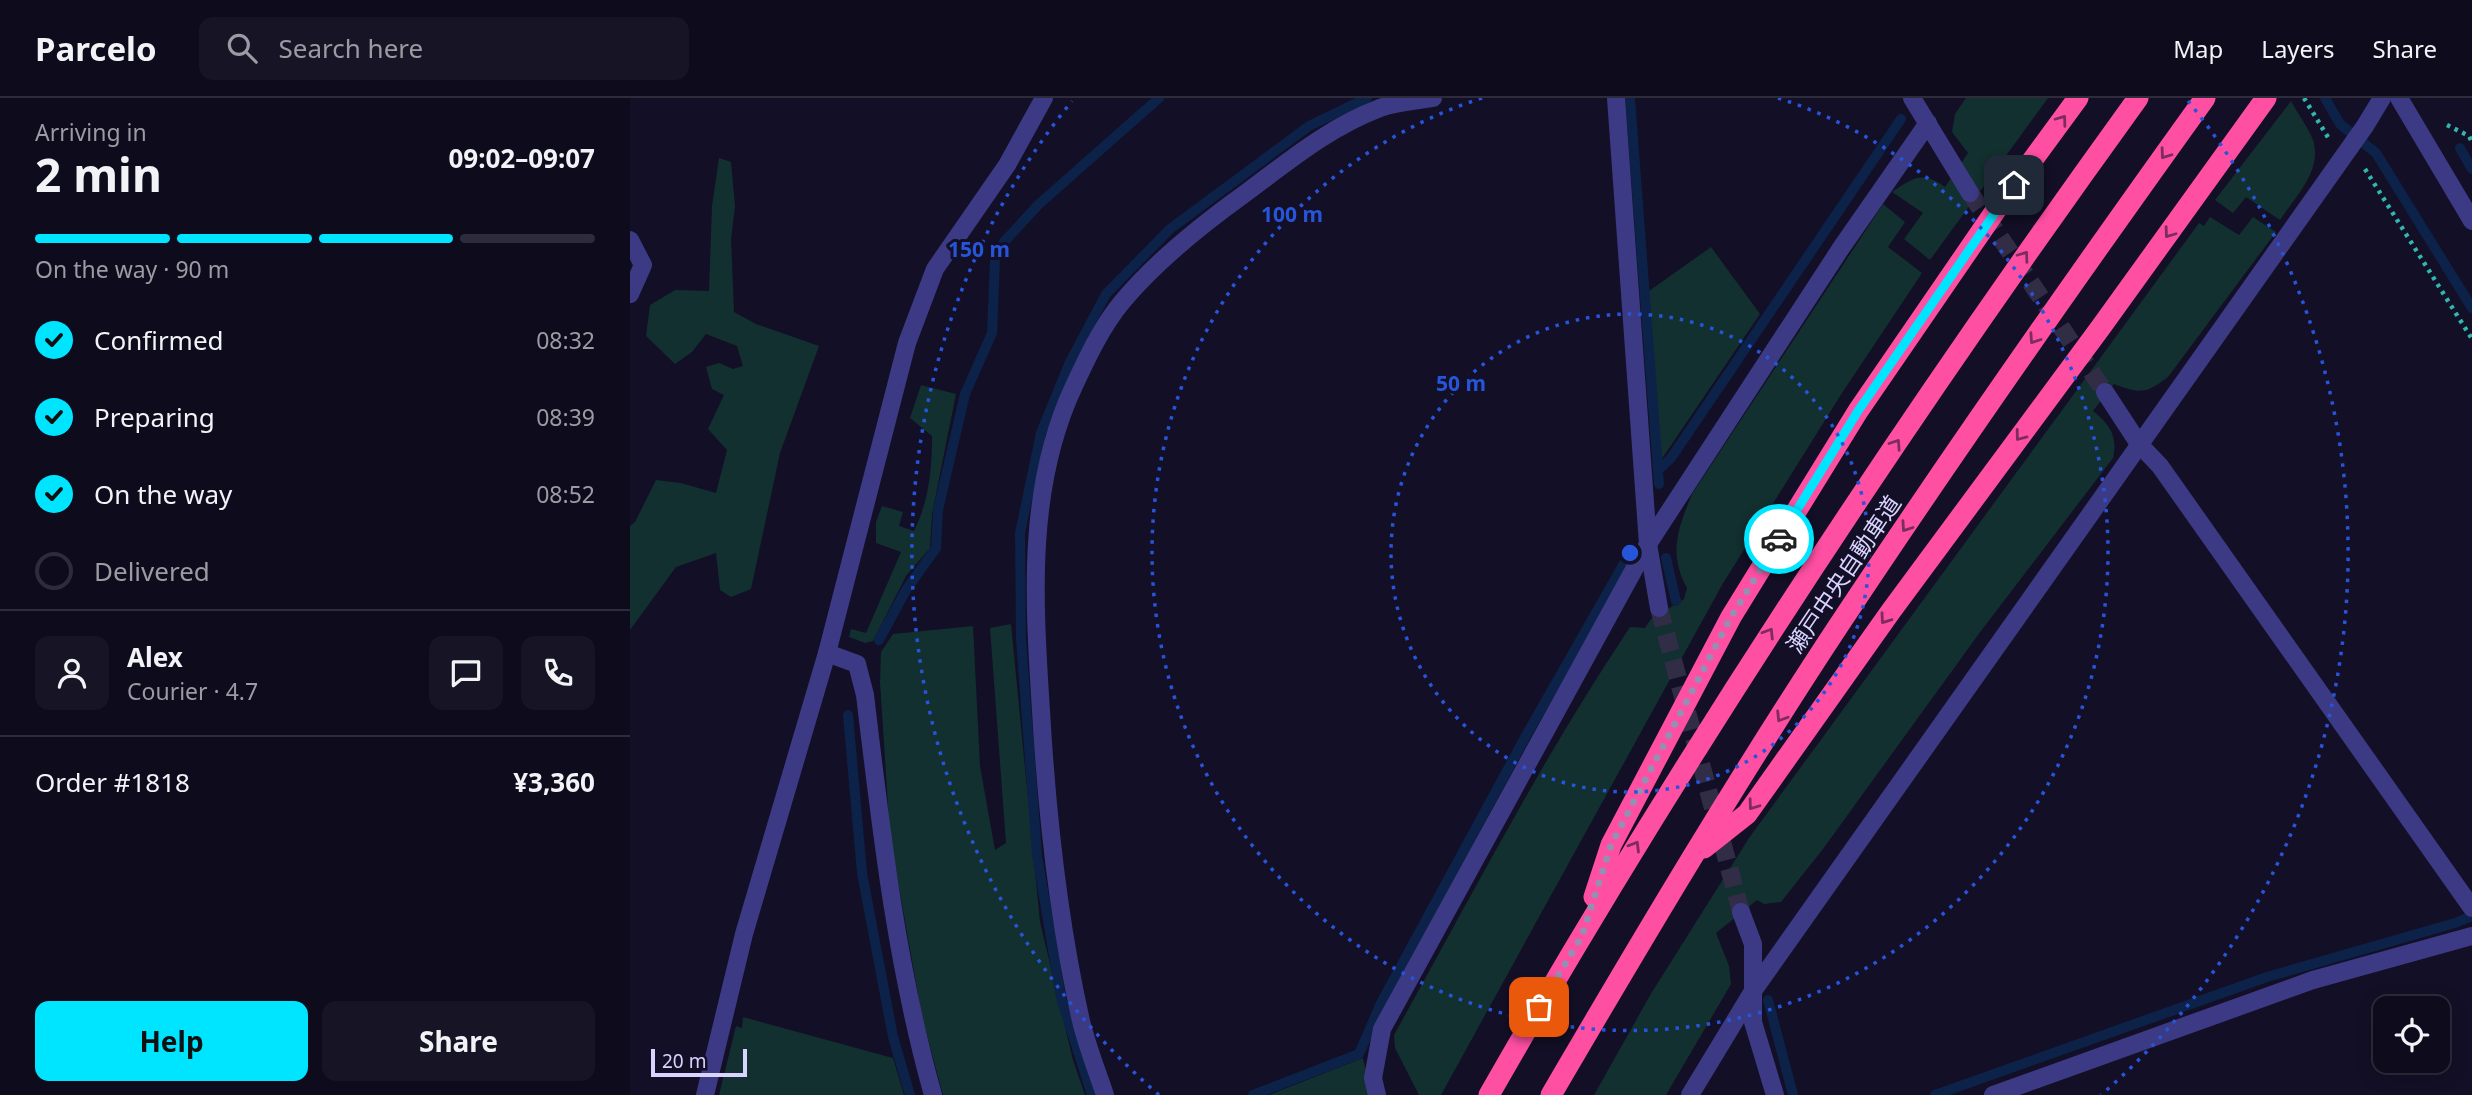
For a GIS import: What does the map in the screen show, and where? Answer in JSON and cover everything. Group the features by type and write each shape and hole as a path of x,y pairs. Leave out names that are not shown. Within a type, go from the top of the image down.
{"highway":[{"path":"1582,936 1611,845 1731,617 1858,411 1998,207 2078,98"},
{"name":"瀬戸中央自動車道","path":"1489,1095 1642,833 1790,599 2009,276 2138,98"},
{"name":"瀬戸中央自動車道","path":"1551,1095 1692,858 1838,626 2059,302 2205,98"},
{"path":"1692,858 1747,814 1891,611 2266,98"}],"street":[{"path":"705,1095 744,934 827,653 907,343 935,269 1007,166 1044,98"},
{"path":"1105,1095 1079,1012 1056,878 1046,797 1035,561 1038,513 1045,468 1057,426 1073,386 1121,303 1170,254 1221,211 1303,150 1343,125 1382,107 1433,98"},
{"path":"1616,98 1648,544 1659,608"},
{"path":"1912,98 1970,193"},
{"path":"1690,1095 1753,991 2365,126 2382,98"},
{"path":"2399,98 2472,221"},
{"path":"1377,1095 1373,1078 1382,1029 1648,544 1841,248 1928,123"},
{"path":"630,240 643,265 630,294"},
{"path":"2105,392 2139,444 2160,466 2472,908"},
{"path":"827,653 857,664 865,695 898,945 933,1095"},
{"path":"1741,912 1753,944 1753,1021 1775,1095"},
{"path":"1993,1095 2313,980 2472,936"}],"path":[{"path":"2304,98 2326,137 2348,150 2360,162 2472,339"},
{"path":"2447,125 2469,136 2472,142"}],"green space":[{"path":"1966,98 2048,98 1930,260 1904,239 1923,213 1892,192 1912,180 1924,177 1945,187 1968,153 1952,132 1955,114"},
{"path":"2291,101 2313,140 2314,162 2306,183 2280,220 2246,197 2233,213 2215,200"},
{"path":"719,158 731,162 735,206 731,239 734,312 756,324 819,346 780,453 751,589 731,597 720,590 716,553 676,567 630,630 630,526 635,522 656,480 681,483 716,493 727,450 708,429 724,395 712,389 706,367 719,363 733,369 743,366 737,346 706,334 692,352 675,364 646,336 650,305 675,290 709,291 712,206"},
{"path":"1883,204 1905,222 1888,247 1922,273 1842,393 1722,585 1441,1095 1419,1095 1395,1048 1394,1035 1537,777 1630,627 1645,628 1651,619 1684,599 1687,588 1678,564 1677,541 1692,494"},
{"path":"2210,217 2239,235 2253,217 2276,232 2168,377 2154,387 2142,391 2114,384 2093,411 2111,432 2113,458 1978,635 1823,849 1781,902 1764,904 1757,900 1716,933 1729,966 1731,984 1666,1095 1594,1095 1652,992 1749,838 2199,223 2204,226"},
{"path":"1711,247 1760,314 1661,460 1649,291"},
{"path":"921,385 956,394 932,514 930,548 906,576 873,641 865,643 849,637 851,629 866,633 901,552 876,543 876,522 882,506 903,512 899,526 914,531 926,496 932,436 910,418"},
{"path":"1011,624 1040,922 1073,1060 1085,1095 943,1095 922,1017 890,836 880,682 881,652 893,634 973,626 980,766 995,850 1006,843 990,628"},
{"path":"743,1017 893,1058 904,1095 719,1095 736,1026 742,1028"},
{"path":"1363,1058 1371,1095 1269,1095"}],"waterway":[{"path":"879,640 906,590 936,548 938,510 965,394 992,333 995,259 1004,242 1038,205 1159,98"},
{"path":"1092,1095 1061,998 1037,855 1021,639 1020,533 1041,433 1070,362 1106,294 1170,229 1309,126 1367,98"},
{"path":"1630,98 1659,484"},
{"path":"2325,98 2340,124 2376,153 2472,308"},
{"path":"1658,470 1671,458 1901,119"},
{"path":"2460,148 2472,169"},
{"path":"1253,1095 1359,1054 1381,1003 1528,732 1630,553"},
{"path":"1666,558 1676,601"},
{"path":"848,715 862,873 893,1037 910,1095"},
{"path":"1935,1095 2267,977 2472,916"},
{"path":"1768,1000 1793,1095"}],"tunnel":[{"path":"1970,193 2105,392"},
{"path":"1659,608 1741,912"}],"way so far":[{"path":"1539,1007 1582,936 1611,845 1731,617 1779,539"}],"route":[{"path":"1779,539 1858,411 2014,185"}]}
